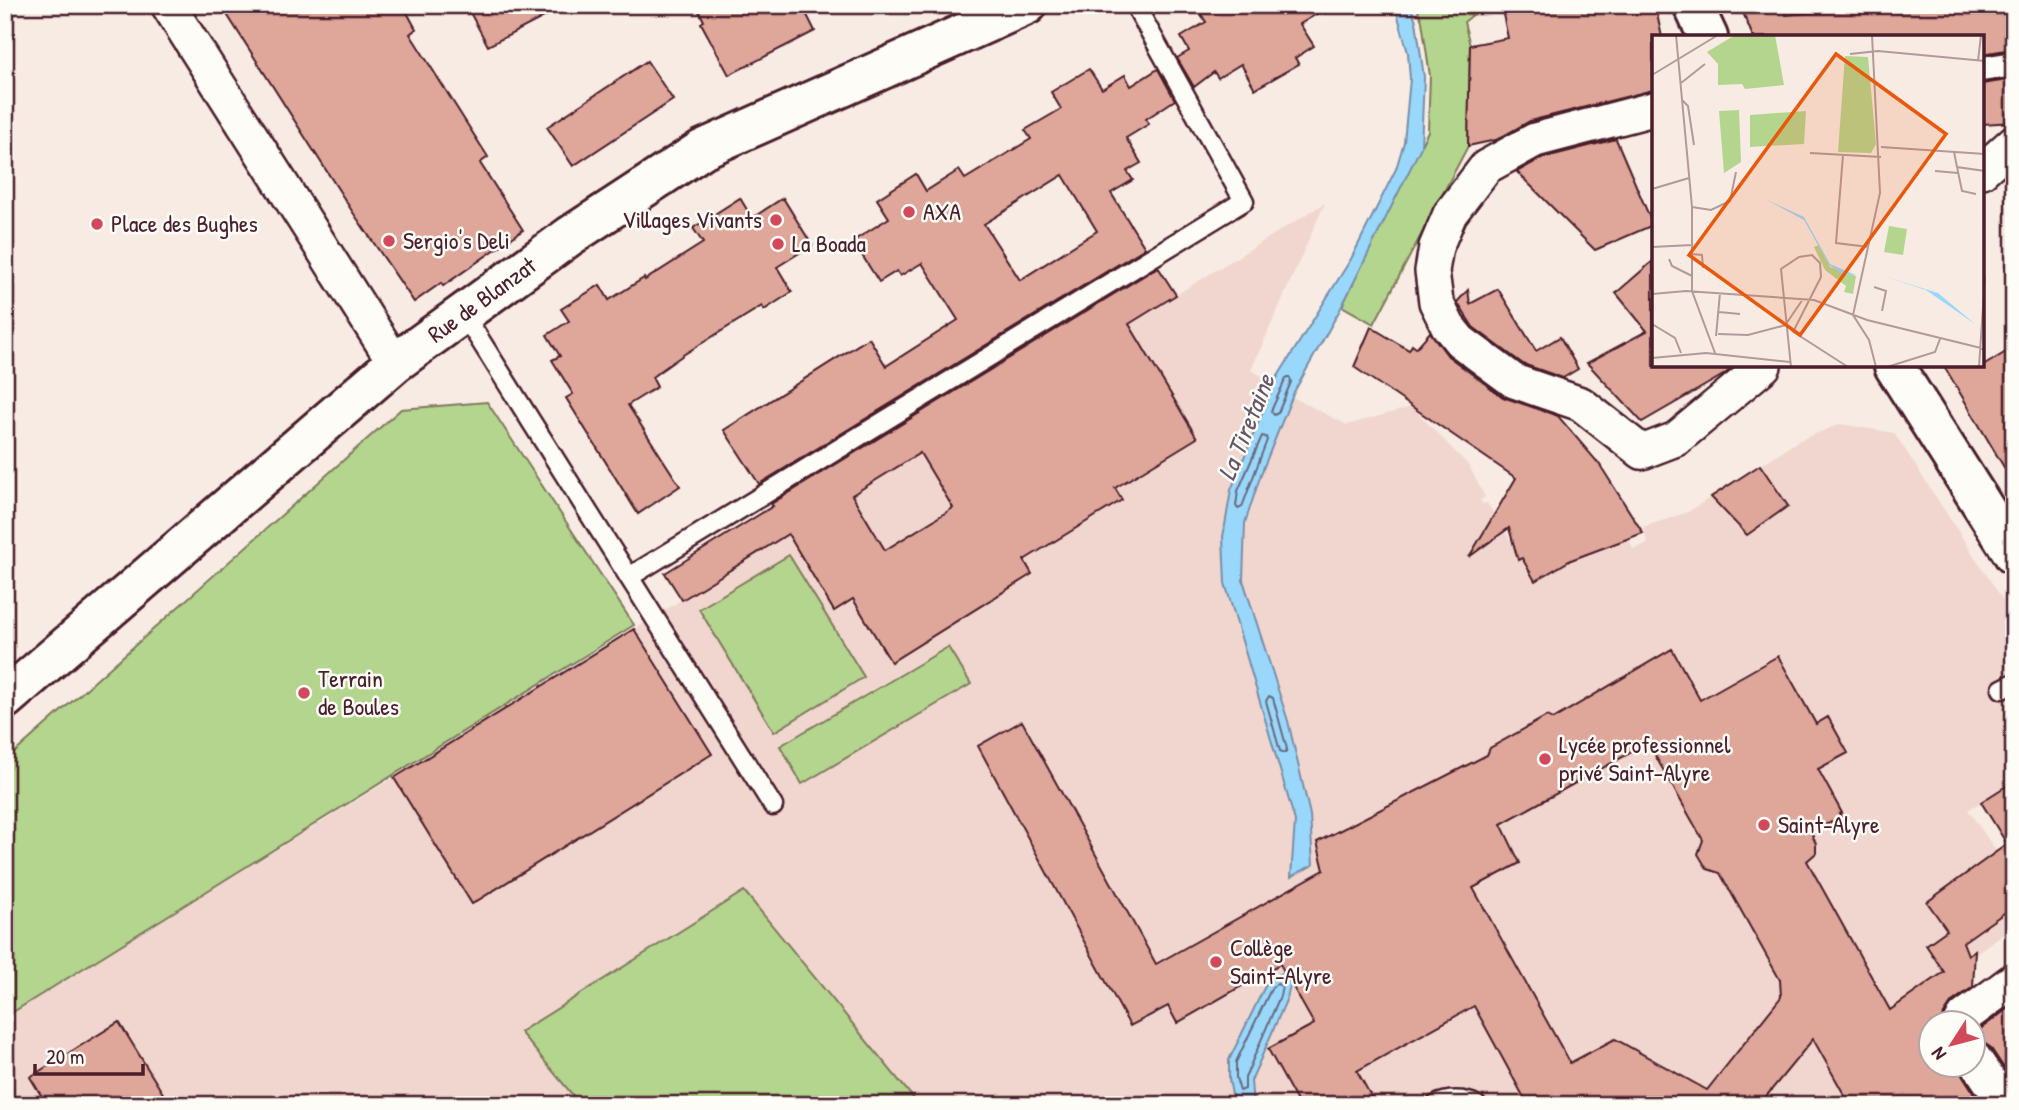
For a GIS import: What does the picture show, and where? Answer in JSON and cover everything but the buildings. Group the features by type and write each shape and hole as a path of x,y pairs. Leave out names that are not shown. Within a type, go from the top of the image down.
{"street":[{"path":"168,5 395,363"},
{"name":"Rue de Blanzat","path":"5,699 395,363 570,236 703,149 1027,5"},
{"path":"1693,5 1707,35"},
{"path":"1984,69 2014,64"},
{"path":"1652,109 1535,140 1486,167 1450,214 1436,247 1432,271 1436,302 1448,326 1460,341 1514,381 1581,404 1642,452 1676,439 1762,368"},
{"path":"1984,144 2014,142"},
{"path":"1984,169 2014,142"},
{"path":"1895,368 2014,555"},
{"path":"1974,1009 2014,980"},
{"path":"1987,1078 2001,1097"}],"lane":[{"path":"629,577 1244,201 1135,5"},
{"path":"463,313 774,806"},
{"path":"1436,1105 1441,1102 1469,1101 1476,1105"}],"shaded area":[{"path":"1325,203 1251,370 1273,382 1273,387 1347,425 1412,407 1469,466 1485,497 1480,500 1483,504 1487,503 1519,554 1517,560 1522,558 1535,581 1571,560 1629,538 1633,549 1648,544 1643,527 1688,512 1798,441 1840,424 1894,433 2014,617 2014,781 1968,810 2014,877 2014,926 1969,958 1929,1009 1918,1009 1918,1078 1968,1078 1978,1091 1958,1105 5,1105 5,1017"}],"green space":[{"path":"1416,5 1485,5 1464,22 1470,45 1468,146 1374,324 1342,306 1428,131 1430,76 1422,21"},
{"name":"Terrain de Boules","path":"487,402 634,625 5,1017 5,761 401,409"},
{"path":"789,555 864,677 774,732 699,609"},
{"path":"948,647 971,684 802,784 780,746"},
{"path":"744,891 919,1105 581,1105 520,1032"}],"water":[{"path":"1392,5 1410,5 1416,21 1424,77 1421,147 1342,306 1294,392 1261,474 1245,523 1243,580 1288,721 1310,815 1313,865 1291,877 1295,821 1225,583 1223,537 1231,490 1275,381 1351,259 1396,169 1404,142 1410,79 1408,53 1396,9"},
{"path":"1295,965 1287,998 1251,1081 1253,1105 1234,1105 1229,1060 1267,982"}],"place":[{"name":"AXA","path":"909,212"},
{"name":"Villages Vivants","path":"776,220"},
{"name":"Place des Bughes","path":"97,224"},
{"name":"Sergio's Deli","path":"389,241"},
{"name":"La Boada","path":"778,244"},
{"name":"Terrain de Boules","path":"304,693"},
{"name":"Lycée professionnel privé Saint-Alyre","path":"1545,759"},
{"name":"Saint-Alyre","path":"1764,825"},
{"name":"Collège Saint-Alyre","path":"1216,962"}],"water label":[{"name":"La Tiretaine","path":"1246,427"}]}
